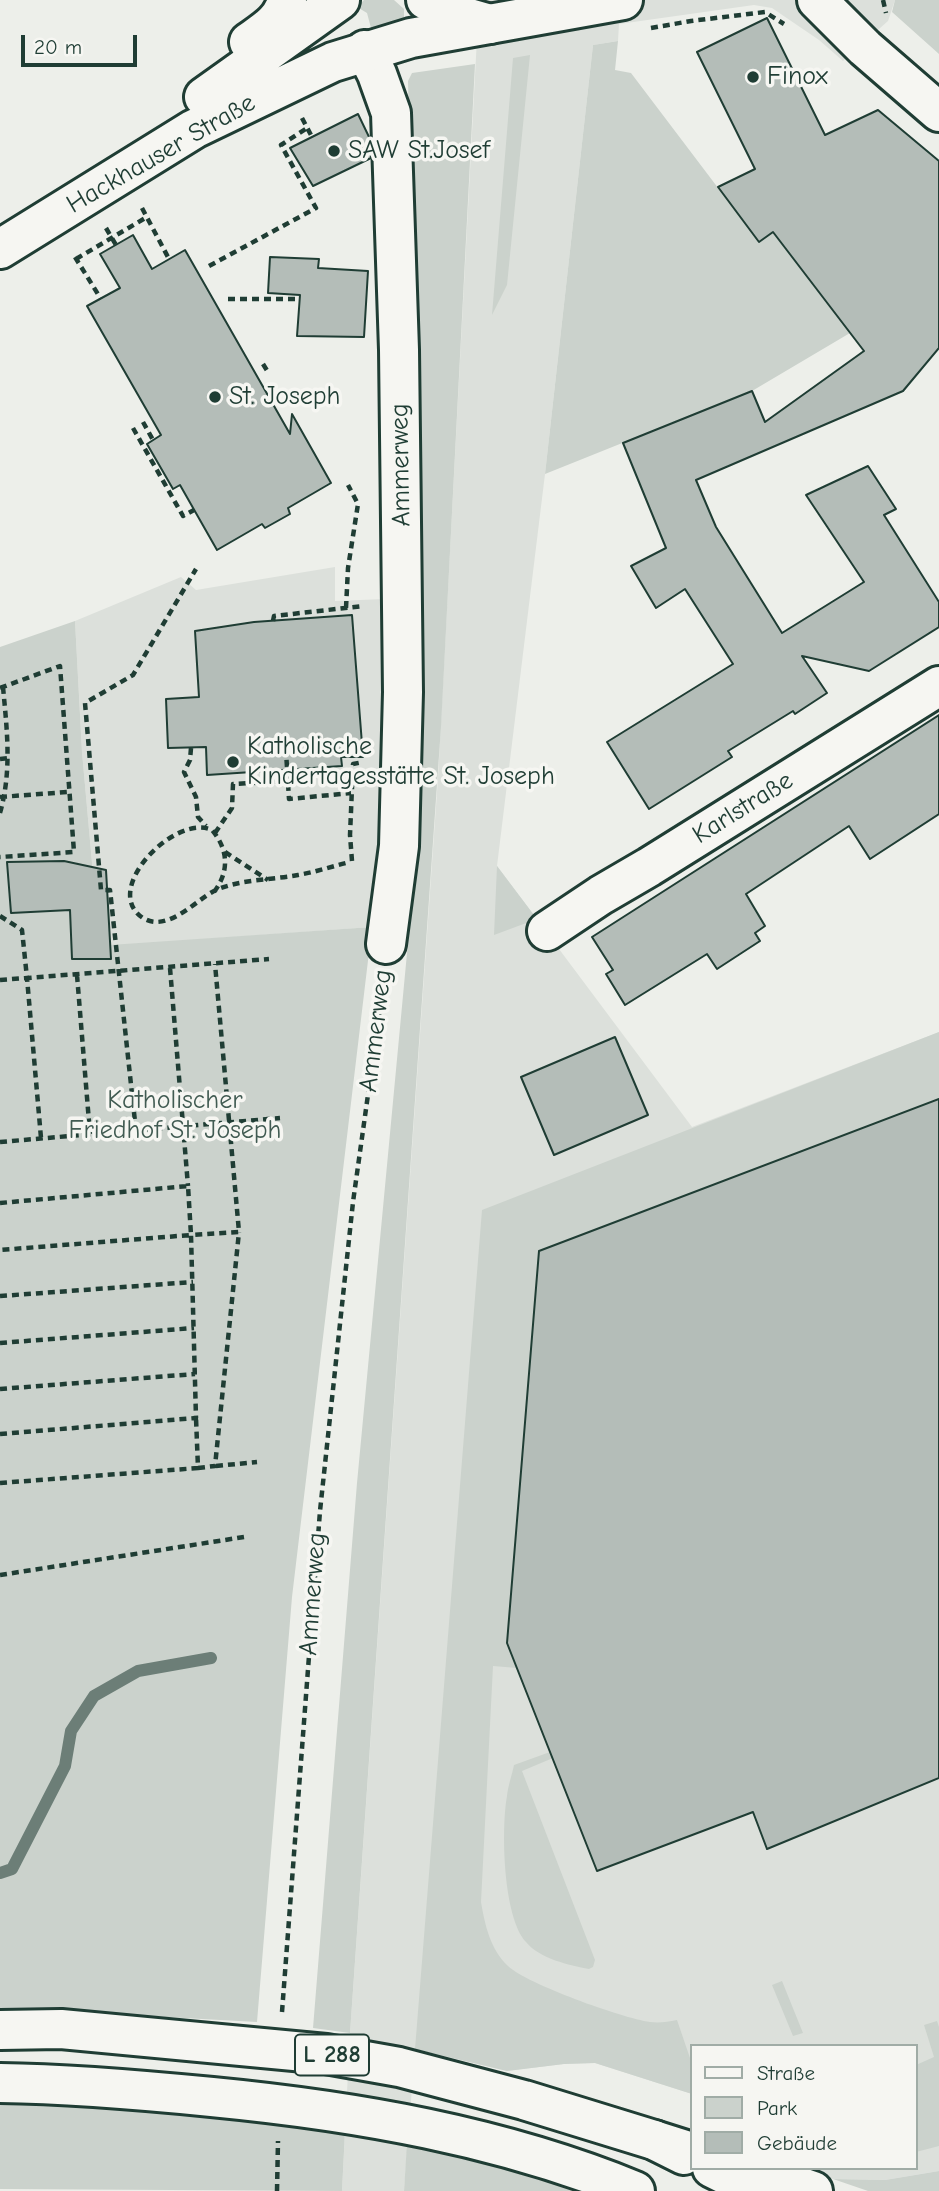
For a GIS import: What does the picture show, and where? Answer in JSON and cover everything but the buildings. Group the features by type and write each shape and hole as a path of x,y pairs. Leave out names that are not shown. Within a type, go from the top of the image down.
{"main road":[{"path":"199,113 218,65 273,25 285,10 287,0"},
{"path":"199,113 340,0"},
{"path":"426,0 463,16 491,24"},
{"path":"828,10 865,48 939,112"},
{"name":"Hackhauser Straße","path":"0,250 199,113 365,50 411,38 491,24 631,15"},
{"name":"Ammerweg","path":"365,50 391,113 399,350 403,692 399,846 386,944"},
{"name":"Karlstraße","path":"547,931 939,686"},
{"name":"L 288","path":"0,2030 61,2029 326,2054 399,2067 524,2100 690,2151"},
{"name":"L 288","path":"0,2083 139,2090 302,2106 445,2131 595,2175 635,2191"},
{"name":"L 288","path":"653,2140 690,2158"},
{"path":"716,2170 759,2191"},
{"path":"752,2170 813,2191"}],"path":[{"path":"631,15 691,21 765,12 786,25"},
{"path":"299,110 312,138"},
{"path":"209,267 316,208 281,145 307,128"},
{"path":"140,204 169,259"},
{"path":"76,259 147,218"},
{"path":"105,226 116,245"},
{"path":"69,247 101,299"},
{"path":"228,299 299,299"},
{"path":"263,364 268,372"},
{"path":"143,422 153,440"},
{"path":"133,428 183,516 194,510"},
{"path":"346,608 348,568 358,505 348,485"},
{"path":"135,1131 110,890 102,890 85,703 133,675 196,569"},
{"path":"273,621 274,616 402,603"},
{"path":"0,813 9,758 1,687 61,666 74,852 0,857"},
{"path":"285,736 289,799 351,793"},
{"path":"191,748 190,760 184,772 196,797 198,817 215,834 225,852 268,880"},
{"path":"0,759 9,758"},
{"path":"215,834 232,808 233,784 288,780"},
{"path":"2,797 68,792"},
{"path":"206,827 189,827 179,831 142,862 132,881 131,899 143,918 155,921 175,917 214,891 234,885 302,875 350,862"},
{"path":"214,891 222,879 225,852"},
{"path":"0,916 22,930 41,1139"},
{"name":"Ammerweg","path":"282,2013 320,1511 352,1202 383,983 386,944"},
{"path":"0,980 269,959"},
{"path":"215,964 239,1232 215,1466"},
{"path":"170,968 191,1235 198,1468"},
{"path":"77,975 90,1135"},
{"path":"0,1142 280,1118"},
{"path":"0,1203 188,1186"},
{"path":"0,1250 239,1232"},
{"path":"0,1296 193,1282"},
{"path":"0,1343 194,1328"},
{"path":"0,1389 195,1374"},
{"path":"0,1434 196,1418"},
{"path":"0,1483 257,1462"},
{"path":"0,1575 244,1537"},
{"path":"276,2191 278,2137"}],"shaded area":[{"path":"479,0 895,0 888,21 843,61 819,40 772,8 754,5 619,24 618,41 593,45 545,474 497,866 692,1127 939,1032 939,2171 885,2180 833,2179 806,2170 918,2170 918,2044 690,2044 690,2093 595,2063 507,2071 415,2049 404,2191 342,2191 350,2033 438,778"},
{"name":"Katholische Kindertagesstätte St. Joseph","path":"335,567 335,601 385,599 384,773 372,927 110,946 95,896 82,752 75,621 181,577 196,590"}],"green space":[{"path":"364,0 394,0 404,9 404,19 371,28 367,13 357,7"},
{"path":"895,0 939,0 939,54 892,12"},
{"path":"618,41 615,70 631,73 759,242 773,232 850,333 752,391 545,474 593,45"},
{"path":"530,55 507,285 492,315 513,58"},
{"path":"475,64 441,727 350,2033 313,2028 357,1483 409,932 418,724 408,81 412,73"},
{"name":"Katholischer Friedhof St. Joseph","path":"75,621 82,752 95,896 108,895 110,945 372,927 292,1597 257,2022 0,2008 0,647"},
{"path":"497,866 537,919 494,935"},
{"path":"939,1032 939,1099 539,1252 507,1643 517,1668 493,1666 481,1902 489,1936 497,1952 508,1966 518,1973 554,1991 619,2014 650,2022 677,2020 690,2058 690,2093 595,2063 507,2071 415,2049 482,1210"},
{"path":"550,1752 553,1758 522,1771 595,1960 593,1967 589,1969 555,1960 532,1948 518,1930 508,1894 504,1829 514,1765"},
{"path":"782,1981 803,2033 793,2036 772,1985"},
{"path":"937,2021 939,2027 939,2146 918,2151 918,2064 934,2057 924,2025"},
{"path":"0,2103 105,2105 345,2131 342,2191 0,2189"},
{"path":"407,2143 545,2177 580,2191 404,2191"},
{"path":"939,2171 939,2191 868,2191 833,2179 885,2180"}],"waterway":[{"path":"0,1873 12,1869 65,1766 71,1731 94,1696 138,1671 211,1658"}],"place":[{"name":"Finox","path":"753,77"},
{"name":"SAW St.Josef","path":"334,151"},
{"name":"St. Joseph","path":"215,397"},
{"name":"Katholische Kindertagesstätte St. Joseph","path":"233,762"}]}
